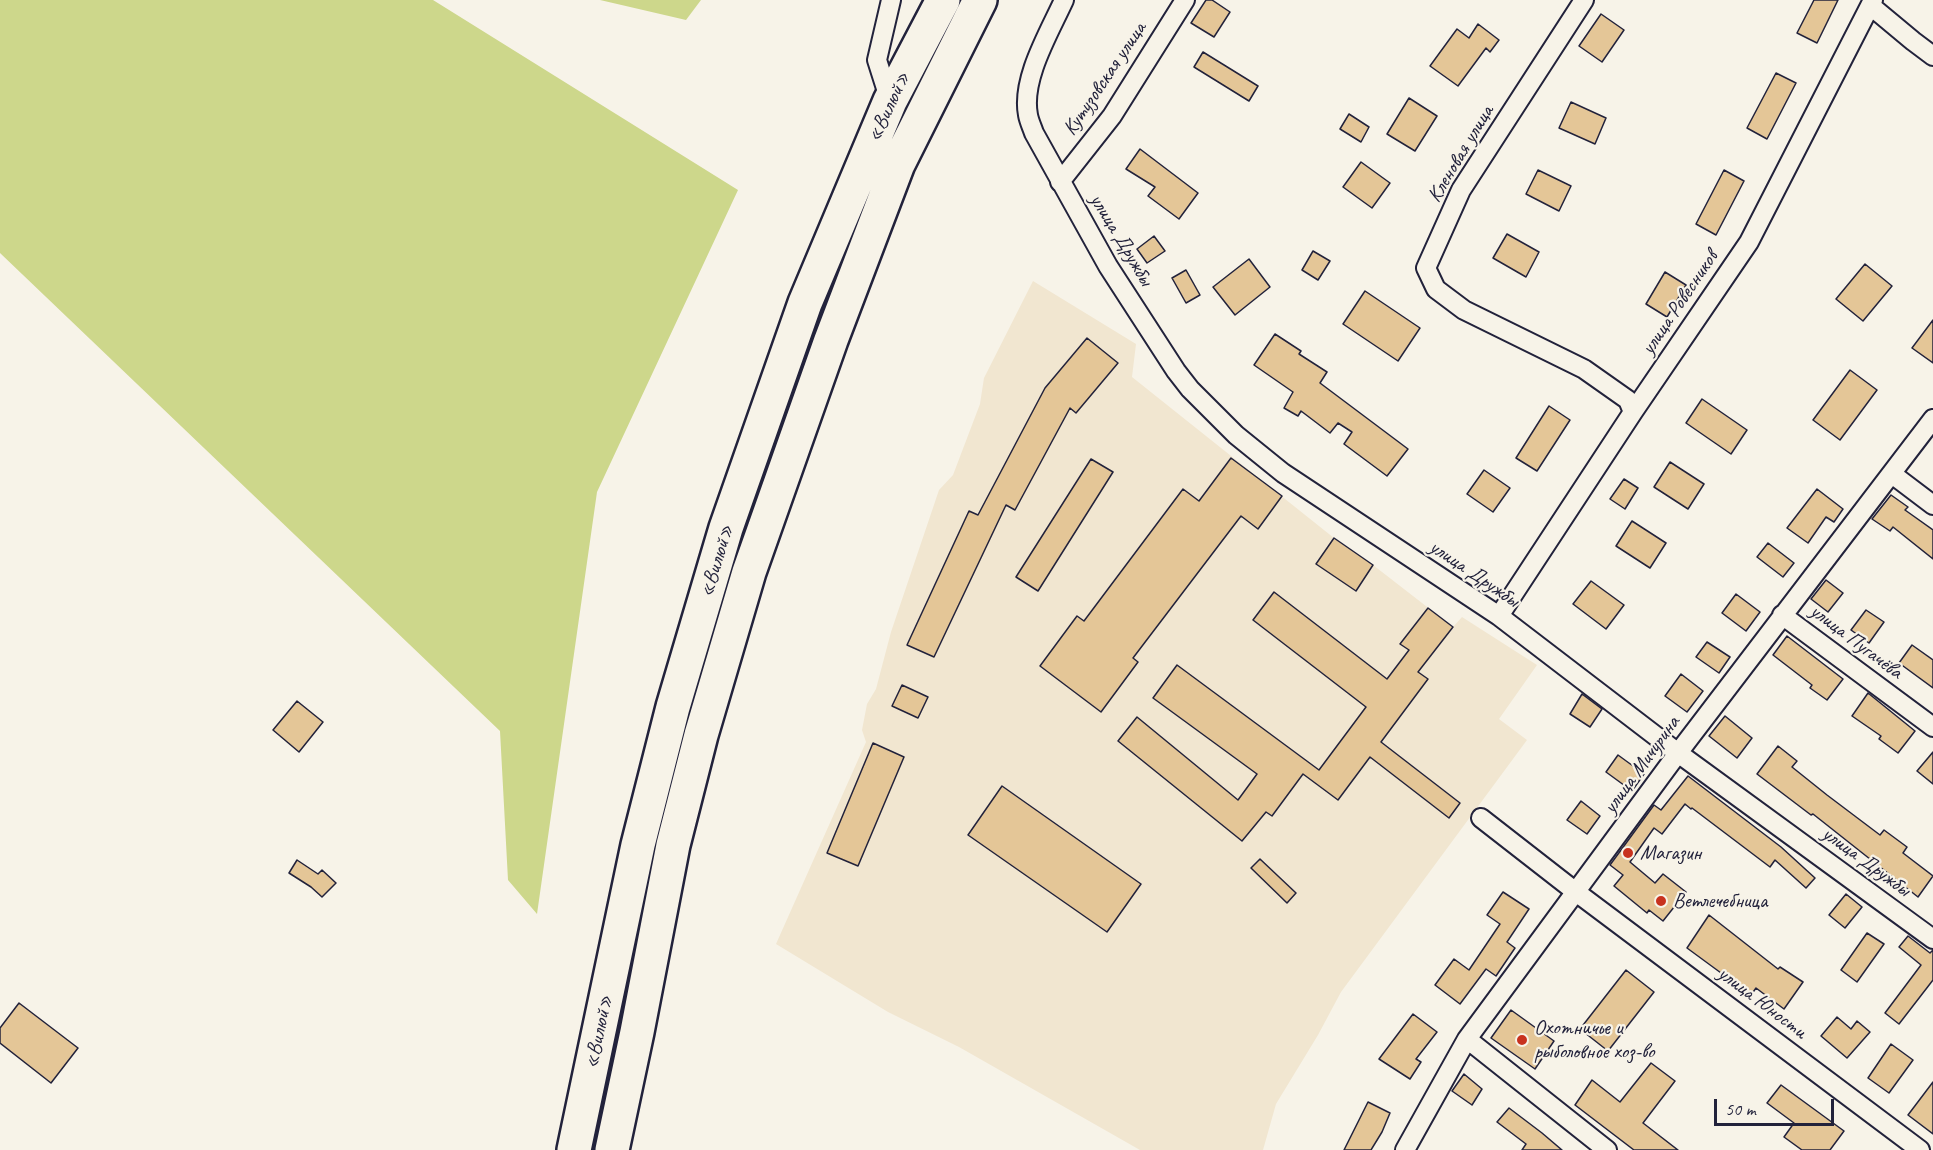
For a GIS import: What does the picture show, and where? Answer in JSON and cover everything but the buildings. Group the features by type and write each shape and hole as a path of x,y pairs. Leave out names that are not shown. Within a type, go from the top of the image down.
{"highway":[{"name":"«Вилюй»","path":"574,1150 638,845 673,707 726,528 805,303 890,101 943,0"},
{"name":"«Вилюй»","path":"612,1150 673,845 701,735 748,572 831,340 898,164 980,0"}],"street":[{"path":"890,101 877,60 891,0"},
{"name":"улица Дружбы","path":"1064,0 1034,69 1027,102 1028,116 1034,133 1060,182 1108,266 1176,371 1208,409 1283,473 1498,616 1678,753 1933,939"},
{"name":"Кутузовская улица","path":"1060,182 1112,116 1185,0"},
{"name":"Кленовая улица","path":"1584,0 1461,190 1426,268 1436,290 1464,310 1584,369 1628,400 1633,412"},
{"path":"1872,3 1913,42 1933,56"},
{"name":"улица Ровесников","path":"1498,616 1749,242 1872,3"},
{"name":"улица Мичурина","path":"1405,1150 1467,1039 1678,753 1933,419"},
{"path":"1892,474 1933,506"},
{"name":"улица Пугачёва","path":"1782,615 1933,727"},
{"name":"улица Юности","path":"1481,818 1920,1150"},
{"path":"1467,1039 1607,1150"}],"shaded area":[{"path":"1033,281 1136,344 1132,377 1334,538 1453,627 1462,617 1537,665 1499,719 1527,740 1341,992 1276,1104 1263,1150 1140,1150 959,1047 888,1012 776,944 866,742 862,730 867,704 876,689 891,632 939,490 953,475 980,404 984,378"}],"green space":[{"path":"0,0 433,0 738,190 597,492 537,914 508,880 500,731 0,253"},
{"path":"600,0 701,0 686,20"}],"place":[{"name":"Магазин","path":"1628,853"},
{"name":"Ветлечебница","path":"1661,901"},
{"name":"Охотничье и рыболовное хоз-во","path":"1522,1040"}]}
